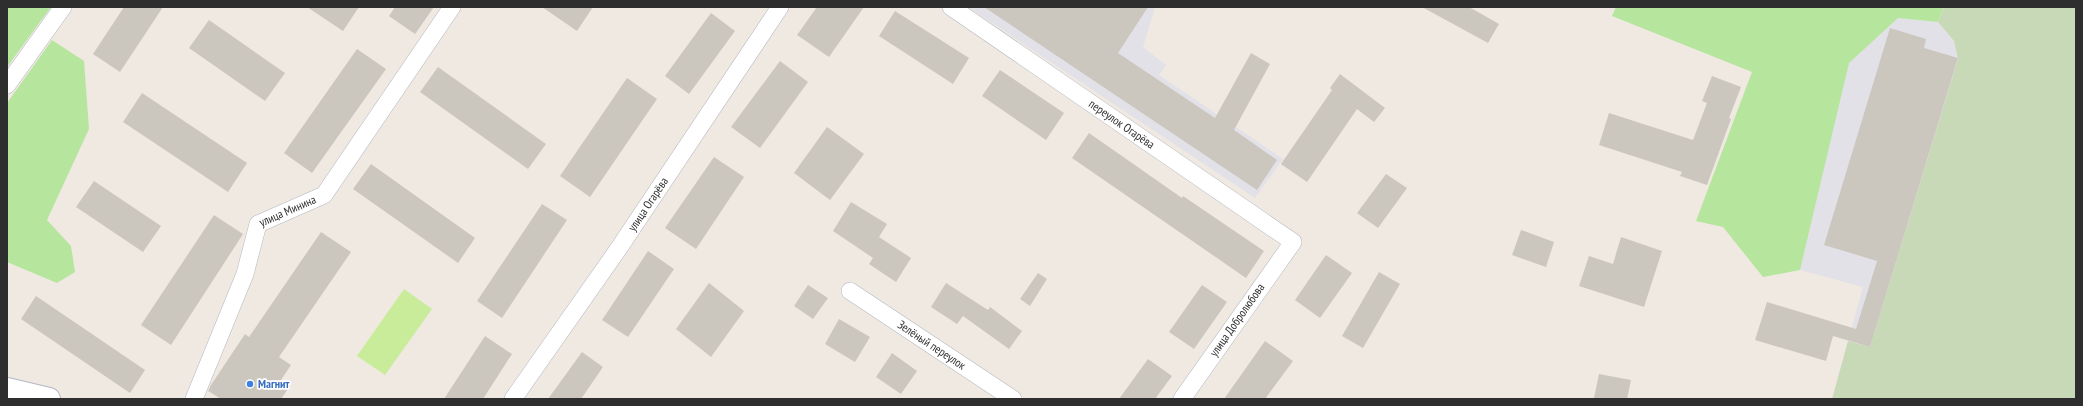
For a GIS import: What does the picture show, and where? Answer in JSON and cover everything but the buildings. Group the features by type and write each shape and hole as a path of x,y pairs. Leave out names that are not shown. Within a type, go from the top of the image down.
{"street":[{"path":"7,85 64,7"},
{"name":"улица Минина","path":"194,399 244,274 258,224 324,194 452,7"},
{"name":"улица Огарёва","path":"513,399 619,248 780,7"},
{"name":"переулок Огарёва","path":"951,7 1293,242"},
{"name":"улица Добролюбова","path":"1182,399 1293,242"},
{"name":"Зелёный переулок","path":"850,291 1013,399"},
{"path":"7,389 49,399"}],"shaded area":[{"path":"968,7 1155,7 1143,47 1166,65 1159,75 1283,159 1255,198"},
{"path":"1898,18 1938,22 1954,41 1958,58 1870,347 1848,341 1863,287 1800,270 1848,63"}],"green space":[{"path":"7,7 51,7 7,67"},
{"path":"1616,7 1944,7 1938,22 1898,18 1849,63 1800,270 1763,277 1723,227 1696,221 1752,72 1612,16"},
{"path":"1944,7 2076,7 2076,399 1832,399 1848,341 1870,347 1958,59 1954,41 1938,22"},
{"path":"52,40 84,61 89,129 47,220 71,246 75,272 57,283 7,262 7,103"},
{"path":"404,289 432,309 385,375 357,356"}],"place":[{"name":"Магнит","path":"250,384"}]}
